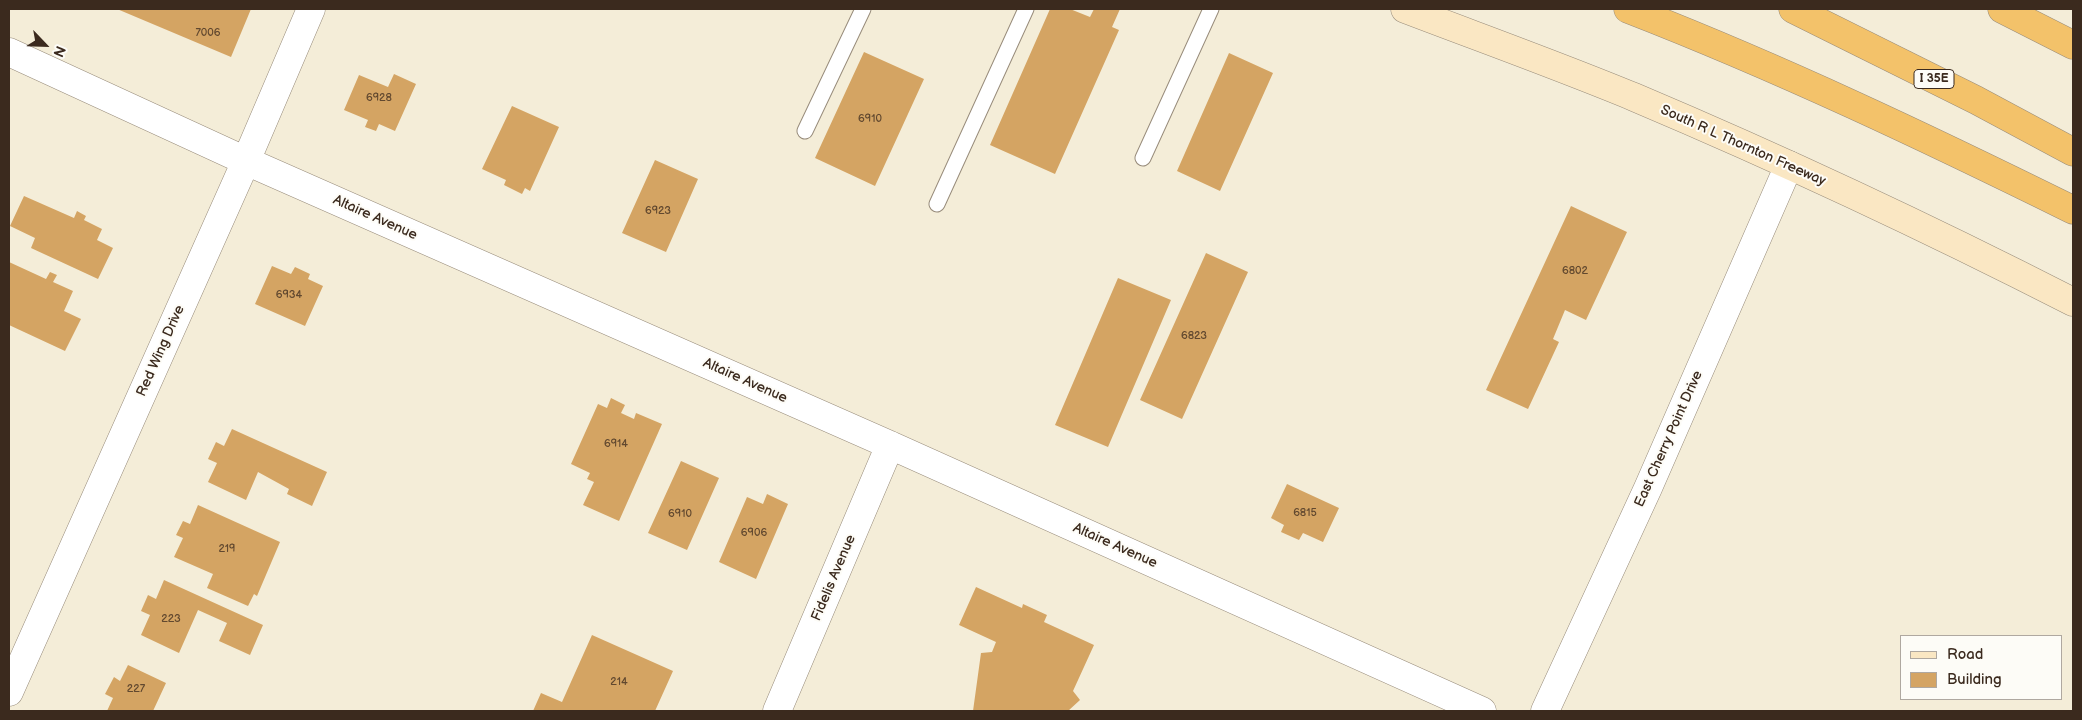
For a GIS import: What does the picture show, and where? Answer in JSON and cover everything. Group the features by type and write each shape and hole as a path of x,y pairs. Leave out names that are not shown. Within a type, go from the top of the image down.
{"highway":[{"path":"1628,9 1779,71 1938,144 2073,210"},
{"name":"I 35E","path":"1793,9 1976,100 2073,152"},
{"path":"2002,9 2073,44"}],"main road":[{"name":"South R L Thornton Freeway","path":"1405,9 1633,97 1789,165 1973,252 2073,302"}],"street":[{"name":"Red Wing Drive","path":"9,692 246,161 311,9"},
{"name":"Altaire Avenue","path":"9,52 246,161 890,445 1482,711"},
{"name":"East Cherry Point Drive","path":"1545,711 1648,488 1789,165"},
{"name":"Fidelis Avenue","path":"777,711 890,445"}],"lane":[{"path":"805,131 863,9"},
{"path":"937,204 1026,9"},
{"path":"1143,158 1211,9"}],"building":[{"path":"117,9 251,9 231,57"},
{"path":"1050,9 1070,9 1090,17 1094,9 1120,9 1112,27 1119,30 1055,174 990,145"},
{"path":"864,52 924,79 875,186 815,158"},
{"path":"1229,53 1273,73 1220,191 1177,171"},
{"path":"394,74 416,84 395,131 379,124 376,131 365,127 368,120 344,110 359,75 388,87"},
{"path":"512,106 559,127 530,191 525,188 522,194 504,185 506,180 482,169"},
{"path":"655,160 698,179 666,252 622,233"},
{"path":"24,196 74,218 77,211 86,216 84,220 102,229 97,240 113,248 98,279 31,248 35,238 10,226"},
{"path":"1571,206 1627,232 1586,320 1565,310 1553,339 1559,342 1528,409 1486,390"},
{"path":"1206,253 1248,272 1182,419 1140,400"},
{"path":"9,262 46,279 50,272 57,275 53,282 73,291 64,311 81,319 65,351 9,325"},
{"path":"272,266 291,274 295,267 310,274 308,279 323,286 305,326 255,304"},
{"path":"1118,278 1171,300 1108,447 1055,425"},
{"path":"611,398 625,405 621,413 634,419 636,413 662,424 619,521 583,505 594,482 587,479 590,473 571,464 598,404 607,408"},
{"path":"232,429 327,472 312,506 287,494 289,489 258,472 246,500 208,482 217,463 208,459 216,442 224,446"},
{"path":"681,461 719,478 687,550 648,533"},
{"path":"1287,484 1339,508 1323,542 1303,533 1299,540 1281,532 1284,525 1271,518"},
{"path":"767,494 788,504 756,579 719,562 747,497 763,504"},
{"path":"198,505 280,542 257,596 254,594 248,606 207,588 213,574 174,557 183,538 176,535 183,521 190,524"},
{"path":"164,580 263,625 250,655 219,641 227,623 198,610 179,653 141,635 150,615 141,611 148,595 156,599"},
{"path":"976,587 1022,608 1023,604 1047,615 1044,622 1094,645 1073,691 1080,700 1068,711 973,711 981,653 992,652 996,642 959,625"},
{"path":"592,635 673,671 655,711 533,711 541,693 562,702"},
{"path":"128,665 166,683 153,711 107,711 113,698 105,694 114,677 120,681"}]}
